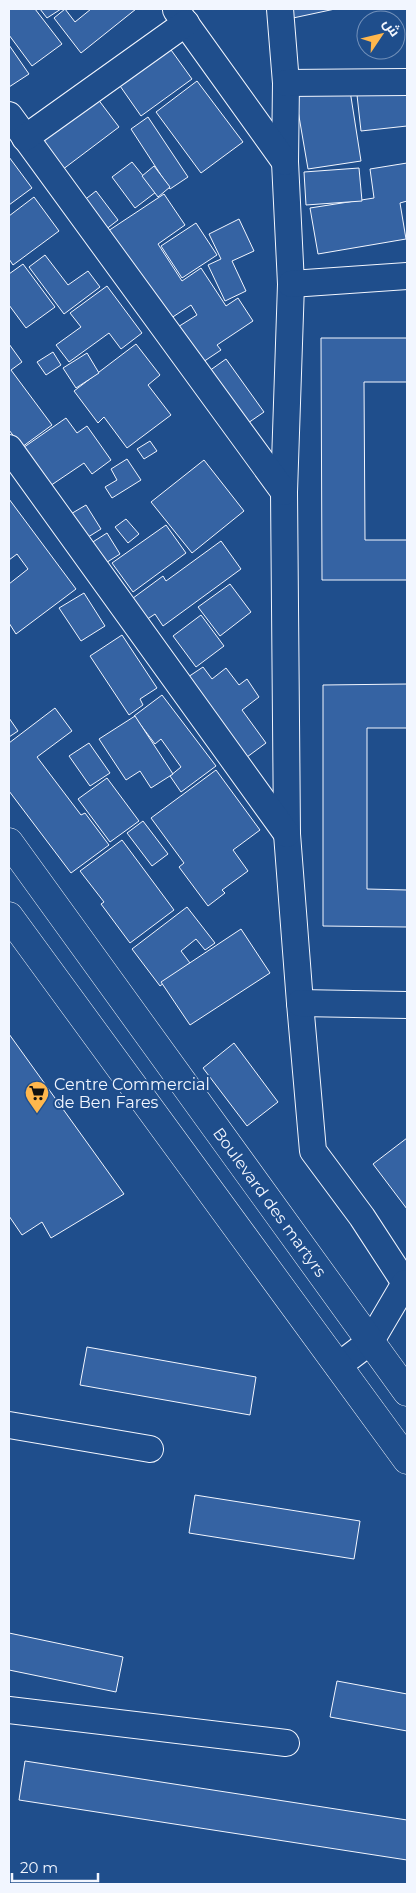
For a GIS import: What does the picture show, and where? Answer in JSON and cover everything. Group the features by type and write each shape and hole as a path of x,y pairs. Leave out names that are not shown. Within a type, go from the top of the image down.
{"highway":[{"name":"Boulevard des martyrs","path":"9,842 407,1392"},
{"path":"9,916 407,1460"}],"street":[{"path":"280,9 286,83 285,162 291,284 284,492 288,834 313,1151 362,1217 406,1283 371,1341 338,1366"},
{"path":"26,138 181,16 285,162"},
{"path":"286,83 407,82"},
{"path":"9,115 284,492"},
{"path":"291,284 407,276"},
{"path":"9,448 288,834"},
{"path":"300,1003 407,1004"},
{"path":"9,1425 150,1449"},
{"path":"9,1710 286,1743"}],"building":[{"path":"9,9 35,9 62,44 32,66 9,35"},
{"path":"40,9 61,9 47,18"},
{"path":"65,9 75,22 91,9 136,9 81,53 54,18"},
{"path":"291,9 335,9 293,18"},
{"path":"161,36 192,79 141,116 111,73"},
{"path":"9,45 29,74 9,87"},
{"path":"407,80 407,126 361,131 356,86"},
{"path":"197,81 243,142 201,173 156,112"},
{"path":"349,84 361,161 308,169 295,93"},
{"path":"88,86 119,127 54,176 23,135"},
{"path":"148,117 188,177 170,189 131,129"},
{"path":"9,157 32,188 9,205"},
{"path":"132,162 156,192 135,208 112,177"},
{"path":"407,163 407,201 400,203 406,239 318,254 310,208 374,198 370,169"},
{"path":"154,166 170,187 158,197 142,176"},
{"path":"359,168 362,201 306,205 304,172"},
{"path":"96,191 118,220 100,234 78,205"},
{"path":"164,194 185,225 158,244 182,281 201,268 226,306 238,298 253,321 217,345 221,350 197,366 173,330 197,315 191,305 159,326 105,233"},
{"path":"34,197 59,231 13,265 9,259 9,216"},
{"path":"239,219 254,251 232,261 246,291 225,301 208,265 221,259 209,234"},
{"path":"196,223 217,255 182,278 161,246"},
{"path":"45,255 68,285 88,271 100,287 64,314 29,267"},
{"path":"23,264 55,307 26,328 9,305 9,274"},
{"path":"107,286 142,333 121,349 109,333 69,362 56,345 81,327 70,313"},
{"path":"321,338 407,338 407,382 364,382 365,540 407,540 407,580 322,580"},
{"path":"9,344 22,362 11,370 52,425 22,447 9,430"},
{"path":"136,344 160,375 148,385 171,415 127,448 104,417 98,423 74,391"},
{"path":"53,352 61,365 46,375 37,362"},
{"path":"87,353 99,373 76,388 63,368"},
{"path":"226,359 264,412 232,434 195,381"},
{"path":"66,418 77,433 87,426 111,460 92,474 84,463 44,490 17,452"},
{"path":"150,441 157,451 144,459 137,449"},
{"path":"127,459 141,480 112,498 105,487 117,480 111,469"},
{"path":"204,460 244,511 192,553 151,502"},
{"path":"9,499 76,589 16,634 9,623 9,584 28,569 17,554 9,560"},
{"path":"86,505 101,529 85,539 69,515"},
{"path":"126,519 139,534 128,543 115,527"},
{"path":"166,525 186,553 133,592 112,563"},
{"path":"107,533 120,554 101,566 88,545"},
{"path":"221,541 241,569 163,626 155,614 140,624 125,604 163,576 166,581"},
{"path":"230,584 251,612 220,636 198,607"},
{"path":"84,593 105,626 81,641 59,608"},
{"path":"201,615 224,646 196,667 173,636"},
{"path":"122,635 157,688 140,699 143,705 129,715 90,656"},
{"path":"203,667 212,679 226,668 239,685 247,679 259,697 242,710 266,743 247,757 188,677"},
{"path":"407,684 407,728 367,728 367,889 407,890 407,927 323,926 323,685"},
{"path":"162,695 216,766 181,792 170,776 181,767 161,739 155,744 134,716"},
{"path":"55,708 72,731 37,757 81,815 85,813 109,845 71,873 9,791 9,743"},
{"path":"135,716 173,774 151,788 140,771 126,780 99,739"},
{"path":"9,718 18,731 9,737"},
{"path":"89,743 110,773 90,786 69,756"},
{"path":"216,770 260,830 233,850 248,871 222,890 225,893 208,906 179,867 184,863 151,818"},
{"path":"107,778 139,821 110,842 78,799"},
{"path":"143,821 168,854 152,866 127,833"},
{"path":"122,840 174,910 130,943 101,904 104,902 80,871"},
{"path":"187,907 215,943 205,950 196,939 181,951 190,963 160,986 132,949"},
{"path":"241,929 270,973 190,1025 161,982"},
{"name":"Centre Commercial de Ben Fares","path":"9,1034 124,1194 51,1238 42,1222 22,1235 9,1216"},
{"path":"234,1043 278,1102 247,1126 203,1068"},
{"path":"407,1138 407,1209 373,1164"},
{"path":"87,1347 256,1377 250,1415 80,1385"},
{"path":"195,1495 360,1521 354,1559 189,1533"},
{"path":"9,1633 123,1657 116,1692 9,1670"},
{"path":"337,1681 407,1694 407,1731 330,1717"},
{"path":"25,1761 407,1820 407,1860 19,1800"}],"place":[{"name":"Centre Commercial de Ben Fares","path":"37,1114"}]}
